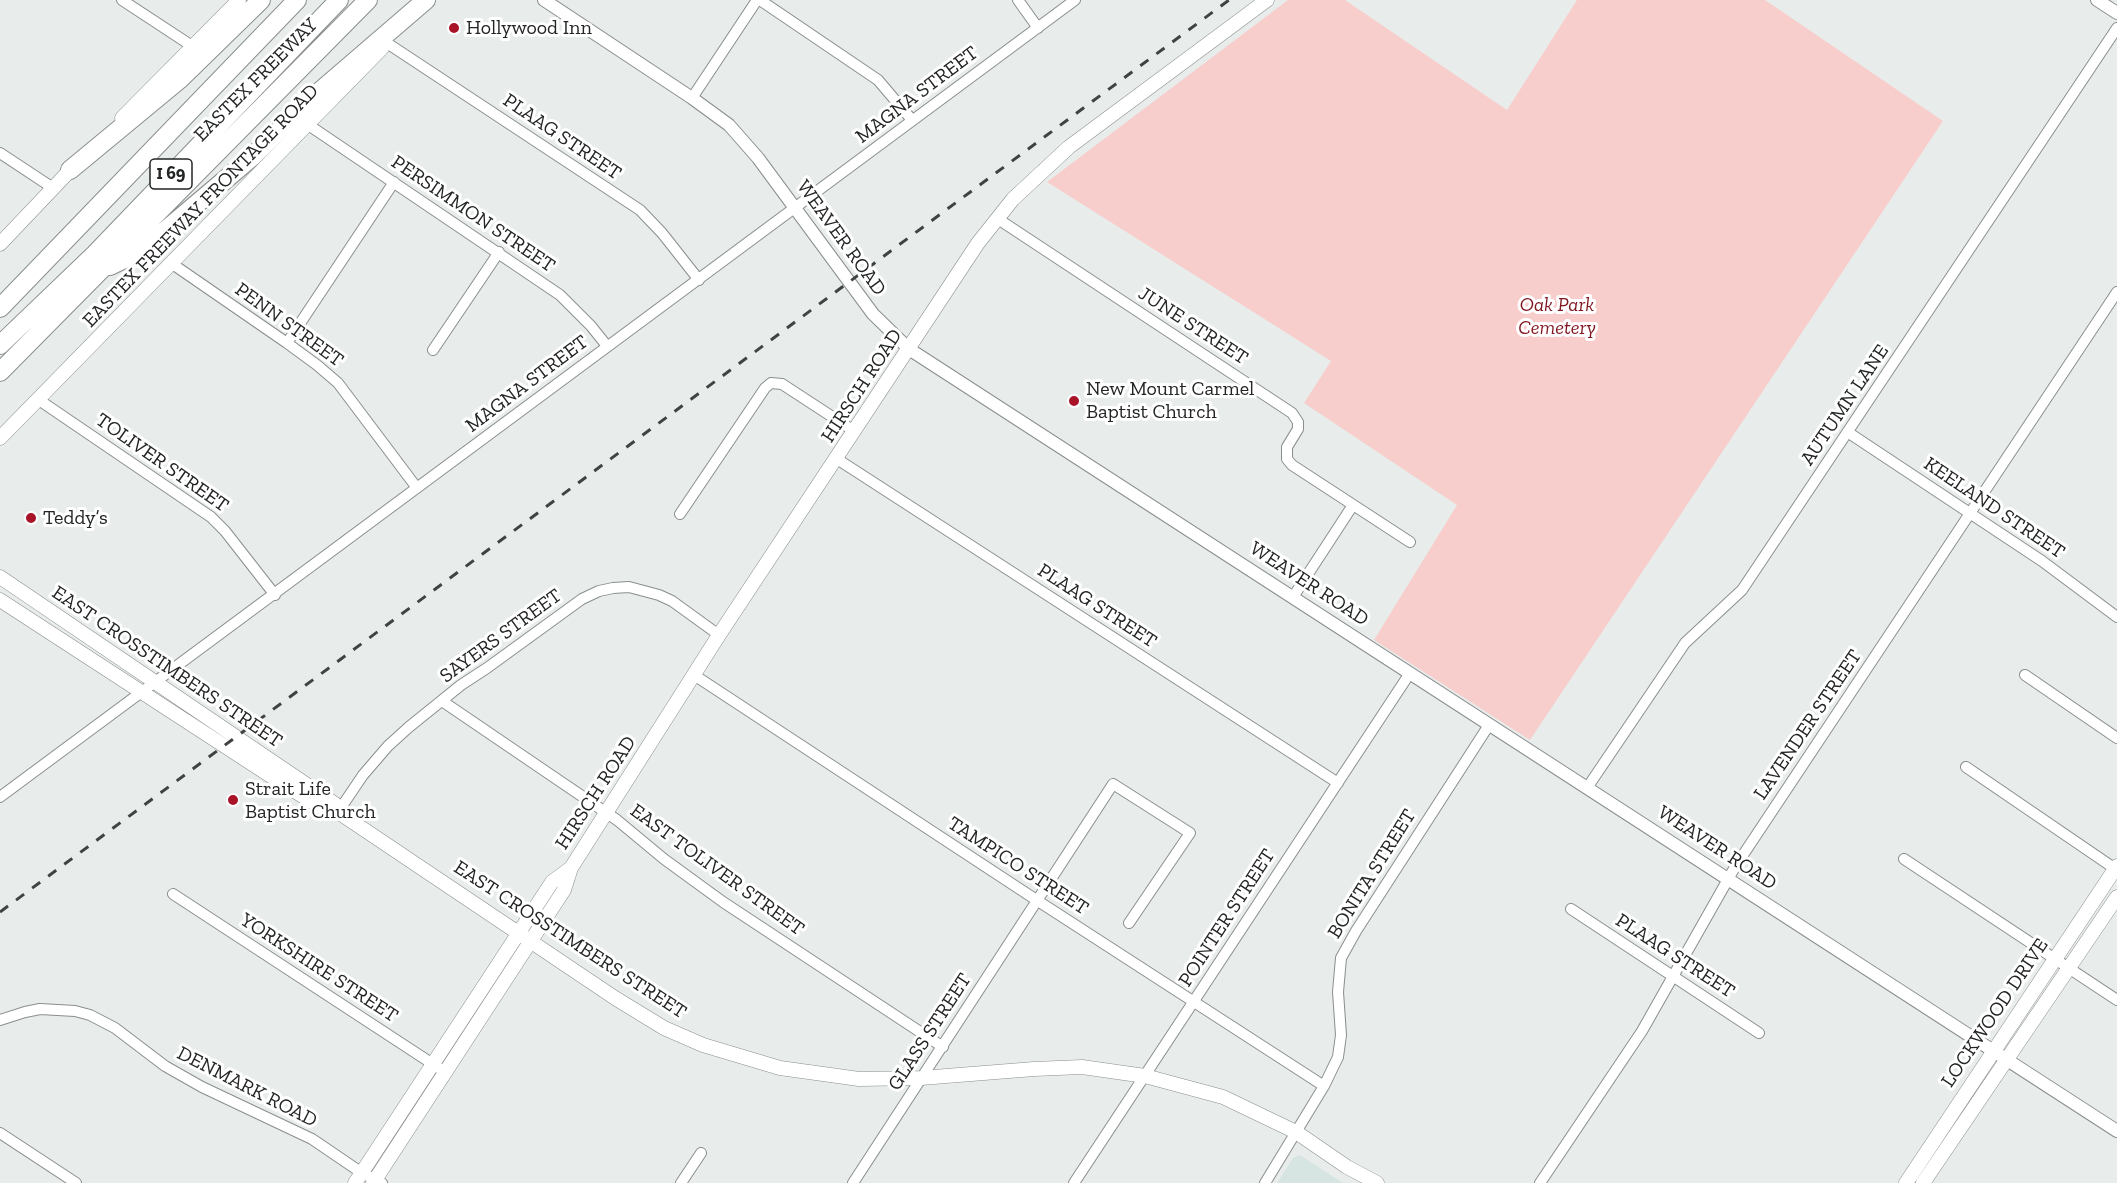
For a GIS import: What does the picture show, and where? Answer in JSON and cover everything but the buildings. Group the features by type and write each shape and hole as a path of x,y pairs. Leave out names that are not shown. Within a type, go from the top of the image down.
{"highway":[{"path":"70,170 180,79 261,0"},
{"name":"EASTEX FREEWAY","path":"0,308 297,0"},
{"name":"I 69","path":"0,345 95,254 339,0"},
{"name":"EASTEX FREEWAY","path":"0,372 368,0"},
{"path":"95,274 141,251 252,157 319,92 428,0"}],"main road":[{"path":"0,244 239,0"},
{"name":"EASTEX FREEWAY FRONTAGE ROAD","path":"0,438 428,0"},
{"name":"HIRSCH ROAD","path":"377,1182 525,937 552,882 571,868 608,813 719,635 978,243 1014,199 1069,147 1267,0"},
{"name":"EAST CROSSTIMBERS STREET","path":"0,578 335,804 338,812"},
{"name":"EAST CROSSTIMBERS STREET","path":"0,600 329,812 338,812 664,1028 703,1045 780,1068 859,1079 921,1078 1082,1067 1145,1076 1223,1097 1296,1132 1367,1183"},
{"name":"LOCKWOOD DRIVE","path":"1923,1183 1934,1154 1994,1050 2116,868"},
{"name":"LOCKWOOD DRIVE","path":"1906,1183 1934,1154 2008,1059 2117,897"},
{"name":"HIRSCH ROAD","path":"359,1178 433,1064 525,937"},
{"name":"EAST CROSSTIMBERS STREET","path":"1347,1167 1377,1183"}],"street":[{"path":"122,0 192,46"},
{"name":"WEAVER ROAD","path":"544,0 729,125 795,208 873,314 909,349 2117,1131"},
{"path":"692,98 758,0 871,75 892,95 912,120"},
{"path":"1018,0 1038,28"},
{"name":"MAGNA STREET","path":"0,797 1075,0"},
{"path":"2097,0 2117,13"},
{"name":"AUTUMN LANE","path":"1587,788 1685,643 1742,590 1849,433 2117,28"},
{"name":"PLAAG STREET","path":"387,43 640,210 662,233 699,280"},
{"name":"PERSIMMON STREET","path":"307,124 560,294 607,346"},
{"path":"0,153 53,188"},
{"path":"287,343 394,182"},
{"name":"JUNE STREET","path":"998,219 1292,413 1298,422 1298,429 1287,447 1287,459 1292,465 1410,542"},
{"path":"433,350 500,252"},
{"name":"PENN STREET","path":"171,263 287,343 338,383 417,488"},
{"name":"LAVENDER STREET","path":"1540,1183 1642,1031 1727,878 2117,292"},
{"path":"680,514 765,388 771,383 782,384 854,431"},
{"name":"TOLIVER STREET","path":"39,400 211,517 225,531 275,595"},
{"name":"KEELAND STREET","path":"1849,433 2042,561 2117,617"},
{"name":"PLAAG STREET","path":"837,459 1338,783"},
{"path":"1293,597 1353,505"},
{"name":"SAYERS STREET","path":"338,812 363,775 388,746 409,727 460,685 582,599 598,591 629,587 659,594 719,635"},
{"name":"POINTER STREET","path":"1074,1183 1410,673"},
{"name":"TAMPICO STREET","path":"694,675 1324,1086"},
{"path":"2025,675 2117,738"},
{"name":"EAST TOLIVER STREET","path":"442,702 608,813 664,859 723,902 943,1047"},
{"name":"BONITA STREET","path":"1264,1183 1324,1086 1338,1057 1341,1035 1338,992 1341,958 1489,724"},
{"path":"1966,767 2116,868"},
{"name":"GLASS STREET","path":"853,1183 1113,784 1190,833 1129,923"},
{"path":"1904,860 2117,1000"},
{"name":"YORKSHIRE STREET","path":"173,894 445,1072"},
{"name":"PLAAG STREET","path":"1571,909 1759,1033"},
{"name":"DENMARK ROAD","path":"0,1020 27,1011 56,1009 75,1011 104,1022 165,1066 202,1087 312,1139 359,1178 377,1182"},
{"path":"0,1133 76,1183"},
{"path":"681,1183 701,1153"}],"shaded area":[{"path":"1300,1155 1343,1183 1277,1183 1293,1158"}],"green space":[{"name":"Oak Park Cemetery","path":"1288,0 1345,0 1507,110 1577,0 1765,0 1943,121 1530,740 1374,640 1457,505 1304,403 1331,361 1047,182"}],"railway":[{"path":"0,912 1229,0"}],"place":[{"name":"Hollywood Inn","path":"454,28"},
{"name":"New Mount Carmel Baptist Church","path":"1074,401"},
{"name":"Teddy’s","path":"31,518"},
{"name":"Strait Life Baptist Church","path":"233,800"}]}
